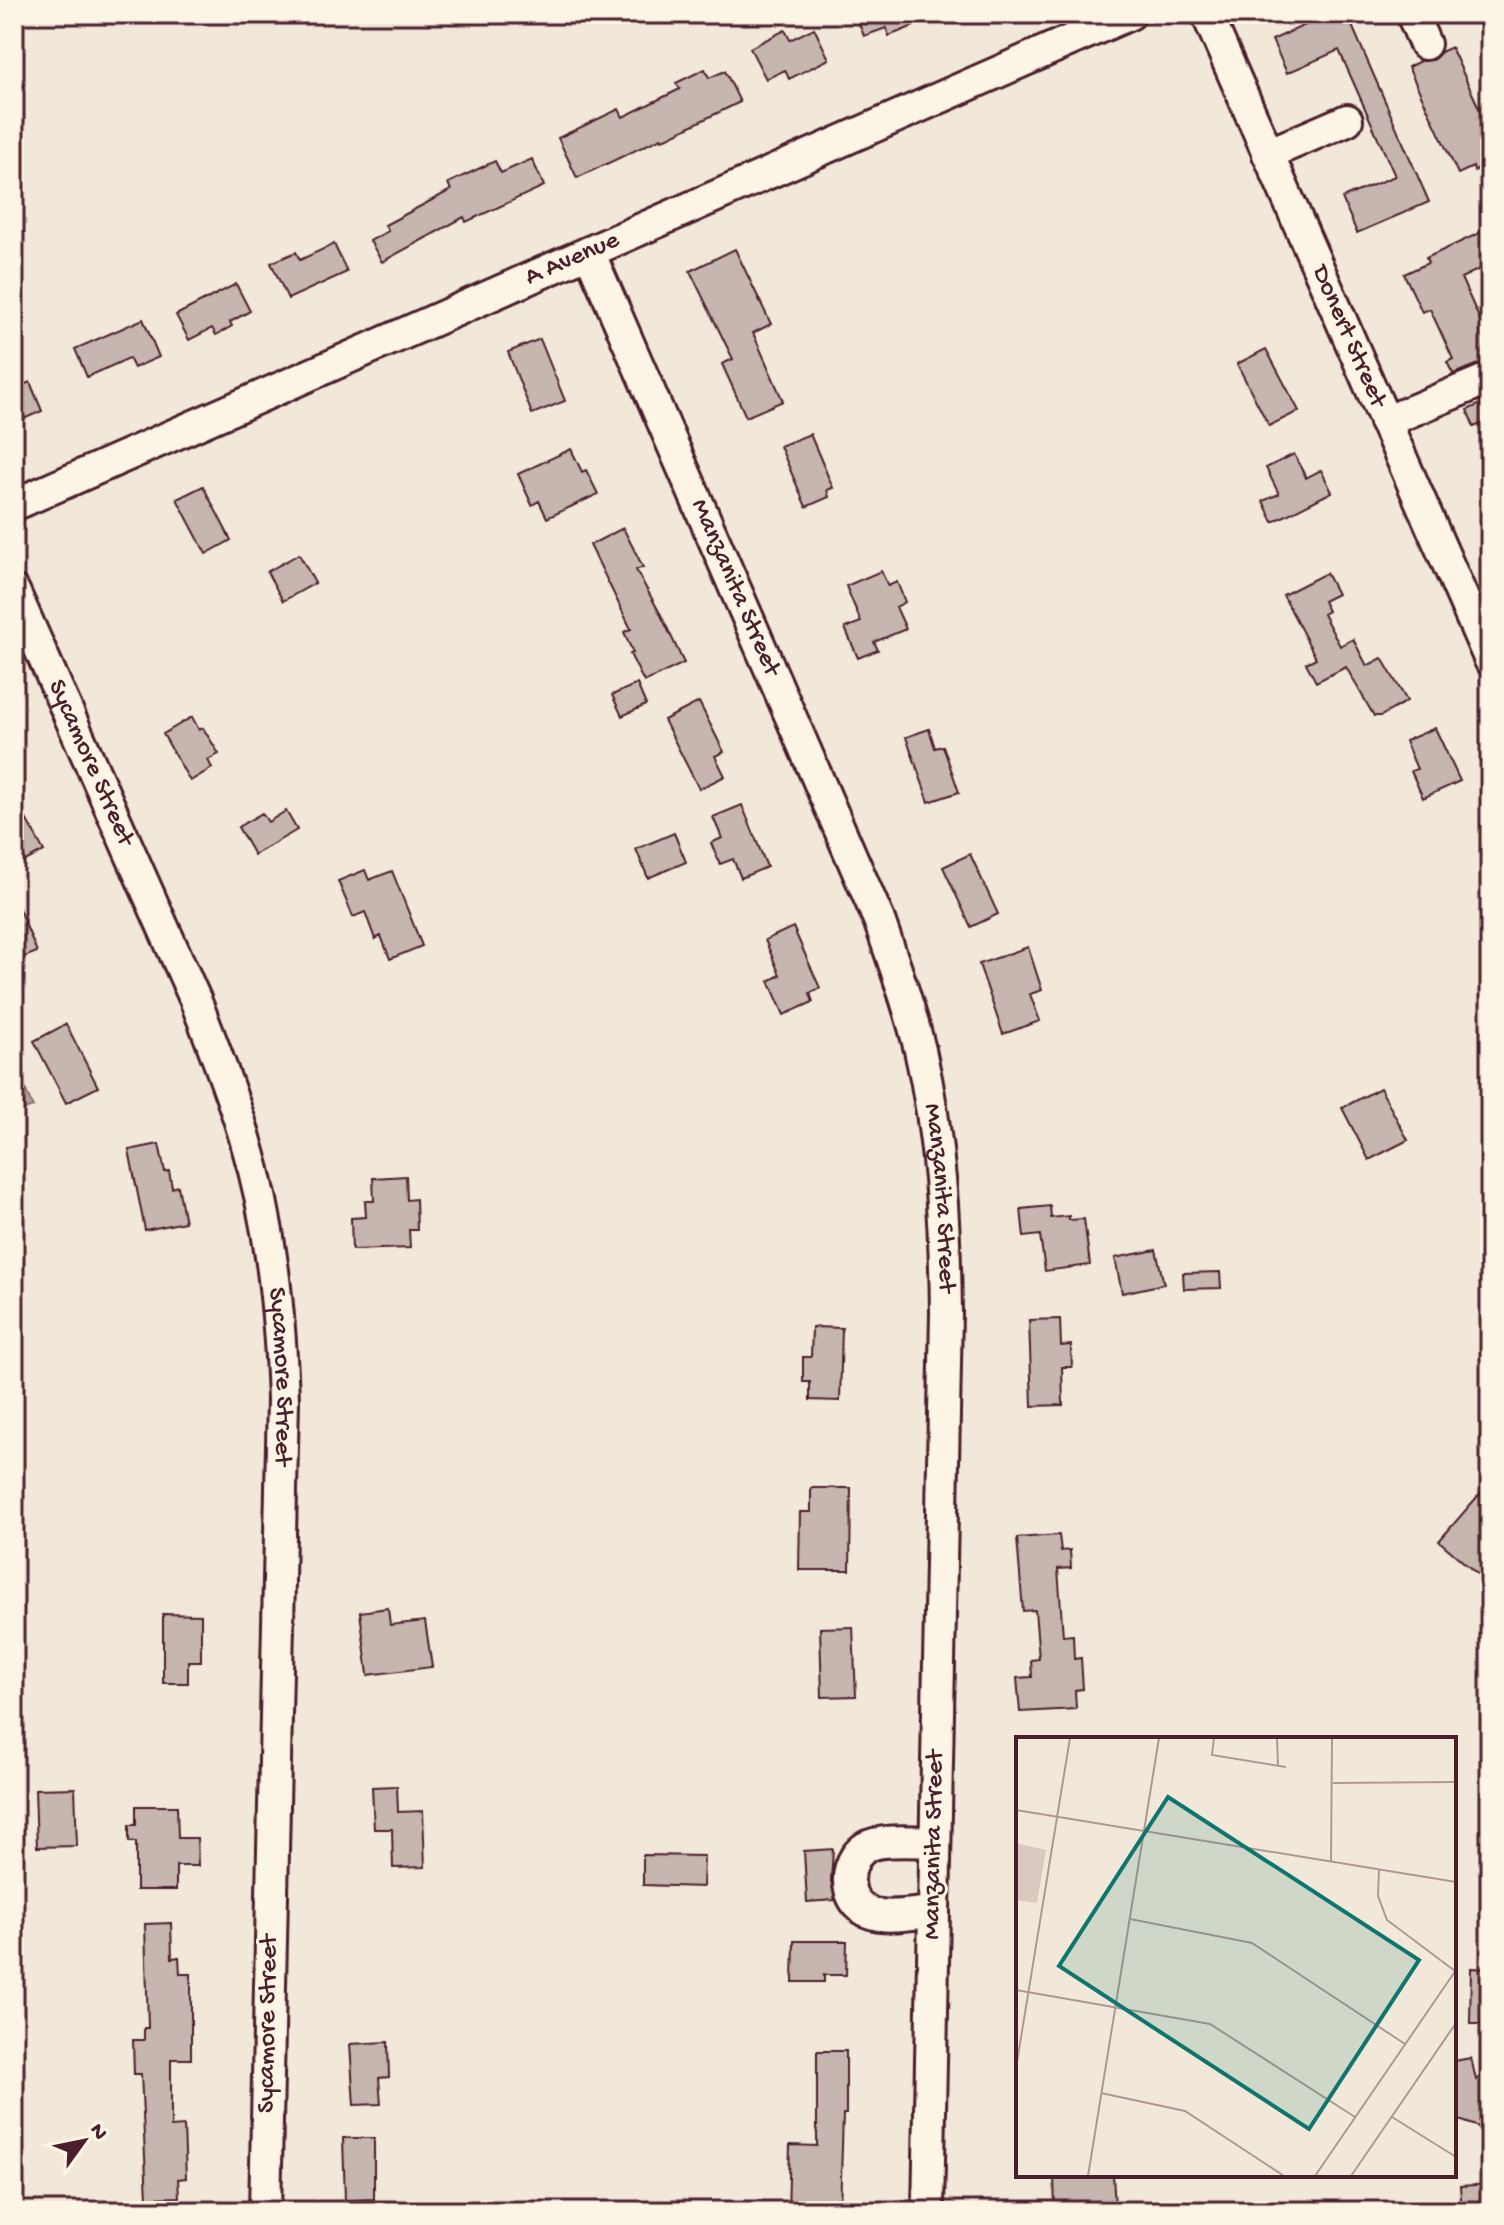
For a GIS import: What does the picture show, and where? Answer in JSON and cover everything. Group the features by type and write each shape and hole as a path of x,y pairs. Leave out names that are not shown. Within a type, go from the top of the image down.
{"street":[{"name":"A Avenue","path":"14,505 1130,14"},
{"name":"Donert Street","path":"1207,14 1490,660"},
{"path":"1412,14 1425,44"},
{"path":"1268,154 1347,120"},
{"name":"Manzanita Street","path":"589,252 870,897 902,984 919,1049 939,1162 946,1313 928,2211"},
{"path":"1385,422 1490,378"},
{"name":"Sycamore Street","path":"14,591 218,1057 253,1168 272,1266 278,1309 283,1400 265,2211"},
{"path":"934,1912 875,1914 861,1909 851,1894 848,1875 854,1859 867,1847 881,1843 935,1842"}],"shaded area":[{"path":"20,1077 33,1107 16,1113 14,1080"}],"building":[{"path":"855,14 941,15 889,36 886,28 864,36"},
{"path":"1329,14 1347,14 1429,202 1357,233 1342,198 1395,176 1339,50 1287,73 1272,40"},
{"path":"814,28 829,59 789,79 785,70 766,79 750,48 785,30 790,40"},
{"path":"1451,47 1490,132 1490,164 1458,174 1408,67 1420,61 1433,60"},
{"path":"705,69 709,78 725,71 740,102 577,178 558,138 619,109 623,117 680,89 676,83"},
{"path":"532,159 544,186 466,222 464,217 382,262 370,241 388,231 385,225 451,190 448,183 495,161 501,173"},
{"path":"1490,228 1490,264 1461,278 1490,342 1490,360 1453,374 1447,362 1453,359 1430,309 1422,312 1404,274 1428,263 1426,258"},
{"path":"334,244 347,272 288,299 271,263 296,252 300,260"},
{"path":"735,249 771,324 753,333 783,401 746,417 722,364 733,359 690,271"},
{"path":"236,284 250,311 230,322 232,326 216,335 212,328 189,340 176,315"},
{"path":"143,319 159,357 134,368 129,358 87,377 75,349"},
{"path":"540,339 565,401 532,414 508,352"},
{"path":"1266,349 1299,411 1269,426 1237,364"},
{"path":"30,382 42,411 14,423 14,389"},
{"path":"1490,400 1490,420 1474,427 1467,410"},
{"path":"810,434 833,488 827,490 829,497 806,507 780,446"},
{"path":"571,449 582,472 586,470 598,494 547,518 539,501 532,505 518,474"},
{"path":"1294,454 1306,478 1321,470 1332,492 1273,522 1263,501 1279,494 1266,468"},
{"path":"203,486 231,540 206,554 177,499"},
{"path":"623,528 643,567 636,570 684,663 644,682 630,654 633,653 624,632 631,629 590,545"},
{"path":"299,554 315,583 283,601 267,572"},
{"path":"881,571 888,586 897,582 905,602 896,607 906,629 874,642 878,650 858,658 845,628 861,622 846,586"},
{"path":"1326,573 1337,594 1323,601 1328,611 1323,614 1340,646 1353,639 1367,666 1382,658 1407,701 1381,716 1374,716 1346,667 1316,682 1306,663 1316,658 1283,595"},
{"path":"637,684 646,705 622,716 612,695"},
{"path":"699,702 724,752 715,756 725,776 699,789 664,720"},
{"path":"192,717 199,730 203,728 219,754 208,760 212,768 190,781 163,734"},
{"path":"1435,728 1460,781 1423,798 1411,771 1417,769 1405,741"},
{"path":"929,729 935,748 943,746 959,792 929,802 906,737"},
{"path":"14,797 44,851 14,867"},
{"path":"742,805 767,867 741,878 733,859 720,864 711,843 722,838 713,817"},
{"path":"286,811 297,830 254,855 238,827 262,813 268,822"},
{"path":"674,833 686,862 648,878 636,849"},
{"path":"970,854 998,914 971,927 943,867"},
{"path":"365,870 369,880 392,871 422,946 390,959 381,936 375,939 365,912 353,917 338,881"},
{"path":"14,897 37,952 14,961"},
{"path":"793,927 820,988 810,993 813,1002 784,1015 769,981 780,975 765,940"},
{"path":"1028,947 1042,990 1030,994 1040,1021 1003,1034 979,964"},
{"path":"66,1024 98,1087 66,1103 34,1041"},
{"path":"1380,1088 1408,1140 1369,1160 1342,1108"},
{"path":"159,1144 172,1188 178,1186 185,1222 145,1230 129,1150"},
{"path":"406,1176 407,1200 416,1199 417,1230 409,1230 410,1248 352,1250 351,1218 366,1217 365,1201 374,1201 373,1178"},
{"path":"1050,1206 1051,1218 1069,1216 1069,1220 1084,1219 1090,1265 1045,1271 1040,1235 1024,1237 1021,1209"},
{"path":"1156,1250 1164,1284 1122,1293 1115,1258"},
{"path":"1220,1272 1221,1288 1184,1289 1183,1273"},
{"path":"1060,1319 1061,1346 1071,1345 1072,1367 1062,1367 1063,1405 1032,1406 1029,1320"},
{"path":"812,1327 842,1328 840,1401 810,1400 810,1382 803,1382 803,1357 811,1357"},
{"path":"1490,1482 1490,1569 1482,1578 1439,1541"},
{"path":"811,1488 851,1488 850,1570 799,1570 800,1512 811,1512"},
{"path":"1059,1535 1061,1551 1070,1550 1071,1568 1058,1569 1063,1636 1073,1635 1074,1659 1081,1658 1083,1689 1075,1690 1076,1709 1020,1712 1017,1678 1032,1677 1031,1660 1039,1659 1035,1610 1023,1611 1017,1538"},
{"path":"388,1608 390,1625 425,1621 432,1667 368,1675 360,1612"},
{"path":"163,1614 201,1615 201,1661 188,1661 188,1683 163,1683"},
{"path":"853,1627 856,1696 822,1697 820,1628"},
{"path":"397,1786 398,1812 423,1811 425,1867 393,1868 392,1829 374,1829 372,1787"},
{"path":"75,1788 77,1846 37,1847 35,1789"},
{"path":"136,1806 177,1806 178,1838 197,1838 198,1866 176,1866 176,1890 136,1890 136,1842 129,1842 129,1825 136,1825"},
{"path":"833,1849 831,1881 835,1900 807,1902 804,1851"},
{"path":"643,1855 704,1856 703,1887 643,1885"},
{"path":"171,1923 172,1958 179,1957 180,1974 191,1974 191,2059 171,2059 171,2127 184,2126 186,2178 178,2179 179,2197 147,2198 141,2074 134,2074 133,2040 144,2040 144,2028 148,2028 145,1924"},
{"path":"794,1941 847,1941 846,1975 824,1975 824,1982 793,1982"},
{"path":"1471,1968 1490,1969 1490,2024 1470,2024"},
{"path":"388,2042 389,2077 379,2078 381,2104 354,2105 350,2044"},
{"path":"817,2051 846,2051 840,2211 788,2211 790,2145 817,2146"},
{"path":"1471,2058 1476,2080 1490,2069 1490,2131 1456,2119 1456,2061"},
{"path":"343,2138 374,2138 374,2199 345,2200"},
{"path":"1054,2177 1113,2177 1115,2207 1055,2209"},
{"path":"1490,2184 1490,2211 1462,2211 1460,2186"}]}
